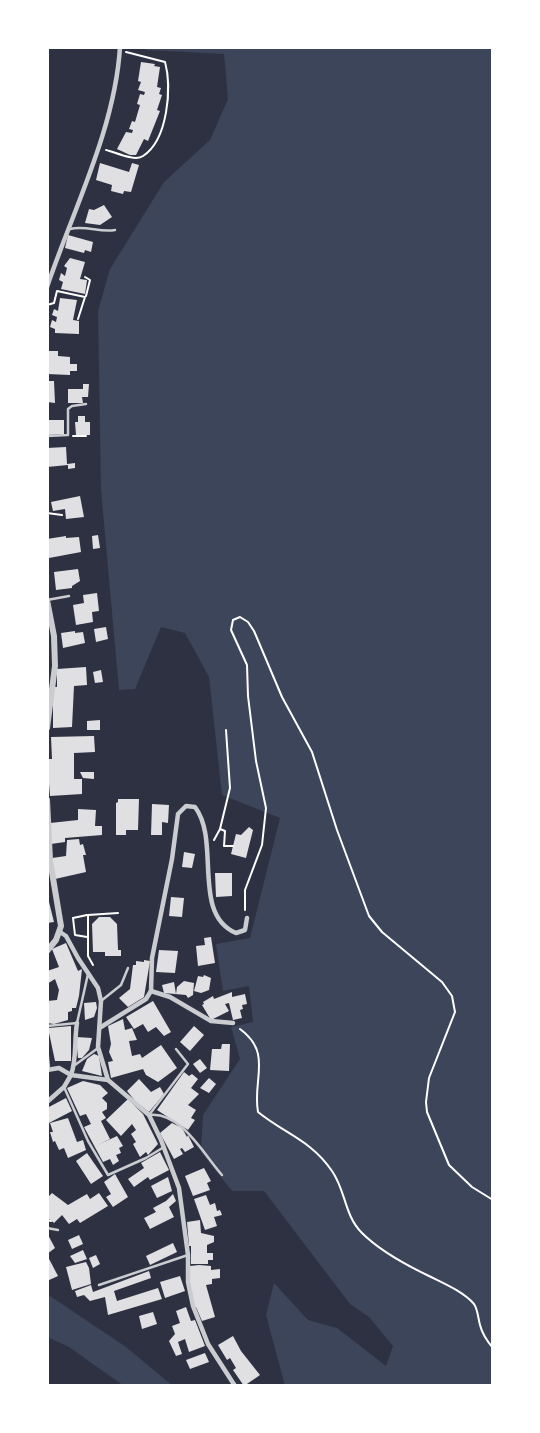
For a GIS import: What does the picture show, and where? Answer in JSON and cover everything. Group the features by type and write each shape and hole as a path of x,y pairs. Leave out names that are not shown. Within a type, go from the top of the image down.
{"street":[{"path":"47,287 98,148 116,83 120,49"},
{"path":"47,600 54,636 55,666 47,727"},
{"path":"47,800 51,880 61,918 60,932 47,951"},
{"path":"100,1027 146,999 151,991 152,958 173,859 178,814 186,806 195,807 203,826 214,909 224,925 236,933 245,930 247,918"},
{"path":"60,932 66,936 98,988 101,1001 98,1047 108,1080 149,1115 164,1147 179,1188 188,1255 188,1282 193,1306 208,1344 235,1386"},
{"path":"151,991 170,997 211,1021 233,1023"},
{"path":"47,1102 64,1087 71,1076 75,1065 77,1023"},
{"path":"48,1069 59,1068 71,1076 108,1080"}],"lane":[{"path":"67,230 80,227 115,230"},
{"path":"47,436 68,435 68,409 86,404"},
{"path":"47,600 69,596"},
{"path":"101,1001 121,985 128,968"},
{"path":"47,1026 77,1023 89,971"},
{"path":"47,1047 48,1069"},
{"path":"75,1065 98,1047"},
{"path":"149,1115 188,1064 176,1049"},
{"path":"64,1087 88,1141 108,1175 164,1147"},
{"path":"149,1115 159,1115 188,1132 222,1175"},
{"path":"47,1228 58,1230"},
{"path":"99,1286 188,1255"}],"path":[{"path":"98,148 137,158 143,156 160,133 168,106 165,62 120,49"},
{"path":"78,319 90,280 85,277"},
{"path":"47,305 54,303 57,291 85,297"},
{"path":"68,435 86,436"},
{"path":"47,513 62,515"},
{"path":"247,918 245,890 260,853 266,808 256,761 247,665 231,630 233,620 240,617 248,622 254,631 282,697 306,738 369,916 382,932 442,982 452,996 455,1012 429,1078 427,1112 449,1165 472,1187 493,1200"},
{"path":"212,842 220,829 230,788 226,730"},
{"path":"220,829 225,831 224,846 233,846"},
{"path":"88,938 75,934 74,918 118,913"},
{"path":"88,915 88,956 94,964 89,971"},
{"path":"233,1023 251,1037 261,1064 255,1099 258,1112 292,1132 319,1153 339,1183 346,1210 353,1223 365,1236 396,1258 449,1285 476,1306 480,1327 493,1348"}],"shaded area":[{"path":"146,47 493,47 493,1386 285,1386 266,1315 274,1283 308,1320 337,1328 386,1366 393,1346 369,1317 350,1304 264,1191 232,1191 201,1152 203,1115 240,1059 231,1027 253,1022 249,986 223,991 216,944 250,938 280,818 222,795 209,677 185,633 161,627 135,689 119,690 101,490 98,311 110,269 164,182 210,140 228,99 224,54 146,50"},
{"path":"47,1294 126,1347 173,1386 124,1386 69,1347 47,1337"}],"building":[{"path":"141,62 160,67 157,87 161,88 159,94 162,95 157,110 160,111 148,141 144,139 136,155 130,155 117,149 126,132 132,133 133,130 129,129 132,121 135,122 140,94 144,95 145,92 138,90 141,82 138,81"},
{"path":"100,163 129,172 132,163 139,165 131,192 124,191 123,194 111,191 112,185 96,180"},
{"path":"104,205 112,217 100,225 85,223 89,209 94,210"},
{"path":"68,235 93,242 91,252 65,248"},
{"path":"70,258 85,262 80,279 87,280 85,294 61,289 61,273 65,276 67,268 64,266"},
{"path":"60,298 77,300 73,320 79,321 79,334 55,333 55,329 50,327 52,320 56,322 57,317 52,315 54,309 58,311"},
{"path":"49,351 58,351 58,356 70,357 70,364 77,364 77,371 70,371 70,375 47,374"},
{"path":"47,381 54,381 55,403 47,402"},
{"path":"83,384 89,384 88,397 82,397 83,403 68,403 68,389 83,389"},
{"path":"78,416 85,416 85,422 90,422 90,435 76,435 75,422 78,422"},
{"path":"47,420 64,420 64,434 47,435"},
{"path":"66,447 67,464 75,463 75,468 68,469 68,465 47,467 47,448"},
{"path":"80,496 84,517 66,519 65,509 53,511 51,502"},
{"path":"98,535 100,548 93,549 92,536"},
{"path":"79,537 81,552 49,558 47,539"},
{"path":"78,569 80,581 72,588 56,590 54,572"},
{"path":"97,593 99,611 92,612 93,622 76,625 73,605 84,603 83,595"},
{"path":"106,627 108,639 96,642 94,629"},
{"path":"83,632 85,643 63,648 61,633"},
{"path":"86,667 87,685 74,686 72,727 53,728 53,687 57,687 57,669"},
{"path":"101,670 103,682 95,683 93,672"},
{"path":"100,720 100,730 87,730 87,721"},
{"path":"94,736 95,752 74,753 74,779 82,779 82,794 50,796 47,759 52,759 51,737"},
{"path":"80,772 94,772 94,779 83,778"},
{"path":"118,799 139,799 138,830 126,830 126,835 116,835"},
{"path":"152,804 169,805 168,823 162,822 162,835 151,835"},
{"path":"78,809 96,810 95,826 102,826 102,835 65,838 65,842 51,844 50,823 78,820"},
{"path":"249,827 253,830 246,858 231,854 236,834 241,835"},
{"path":"79,839 86,855 83,855 86,872 55,879 52,858 66,856 67,840"},
{"path":"184,852 195,854 192,868 182,867"},
{"path":"215,873 232,873 232,896 216,897"},
{"path":"47,894 54,922 47,923"},
{"path":"171,897 184,898 182,917 169,916"},
{"path":"99,917 110,917 117,924 118,950 121,950 121,956 105,956 105,952 93,952 92,924"},
{"path":"211,937 215,963 198,966 196,946 205,945 204,938"},
{"path":"66,943 78,971 82,969 79,996 76,1008 68,1012 68,1020 47,1023 47,1001 57,1000 59,990 55,979 47,984 47,971 59,967 52,949"},
{"path":"159,950 178,951 175,973 156,972"},
{"path":"136,961 150,961 144,997 128,1007 119,998 130,989 133,965 136,965"},
{"path":"198,976 211,978 209,990 201,993 194,991"},
{"path":"184,981 194,983 193,995 188,998 186,995 164,993 162,985 174,982 176,994 177,987"},
{"path":"232,992 232,997 245,994 247,1004 242,1005 243,1009 240,1010 242,1018 233,1020 229,1003 225,1004 229,1011 211,1020 202,1005 203,1002 213,996 214,999"},
{"path":"153,1001 171,1032 164,1036 156,1027 148,1032 143,1024 134,1029 126,1017"},
{"path":"96,1002 94,1017 85,1020 84,1003"},
{"path":"123,1019 125,1030 132,1028 137,1040 129,1041 132,1056 140,1054 142,1058 161,1045 177,1068 158,1082 146,1075 143,1069 111,1078 108,1062 113,1061 109,1052 111,1044 108,1026"},
{"path":"71,1026 71,1061 55,1061 48,1028"},
{"path":"194,1026 204,1035 190,1051 180,1042"},
{"path":"76,1037 92,1038 89,1050 82,1058 78,1058"},
{"path":"222,1044 230,1044 229,1071 210,1070 212,1049 221,1049"},
{"path":"94,1054 99,1056 102,1076 82,1071 87,1059"},
{"path":"200,1059 207,1068 200,1073 193,1064"},
{"path":"184,1072 198,1079 191,1088 199,1094 188,1105 196,1110 191,1118 195,1120 188,1130 157,1110"},
{"path":"209,1078 216,1084 209,1093 200,1088"},
{"path":"139,1079 151,1092 160,1087 164,1094 149,1112 127,1091"},
{"path":"83,1081 100,1085 108,1093 102,1098 107,1103 107,1109 102,1112 106,1118 101,1121 110,1139 98,1145 117,1136 123,1146 119,1148 121,1153 116,1155 119,1161 113,1165 110,1159 103,1162 84,1127 91,1124 86,1114 80,1116 67,1088"},
{"path":"66,1098 72,1111 47,1124 47,1108"},
{"path":"128,1099 143,1114 158,1144 148,1155 146,1152 140,1157 133,1144 136,1142 131,1134 136,1130 132,1124 121,1136 106,1120"},
{"path":"68,1118 77,1142 83,1140 86,1150 68,1158 64,1148 59,1150 55,1141 53,1142 50,1123"},
{"path":"172,1123 182,1128 194,1147 185,1152 180,1149 183,1154 174,1159 160,1133"},
{"path":"160,1152 169,1170 150,1180 148,1177 134,1187 128,1179 144,1168 141,1163"},
{"path":"87,1153 103,1176 91,1184 76,1161"},
{"path":"204,1168 211,1181 207,1183 210,1190 193,1196 185,1176"},
{"path":"115,1174 128,1197 113,1207 106,1197 111,1194 104,1182"},
{"path":"168,1177 172,1191 157,1198 151,1186"},
{"path":"52,1193 68,1205 87,1194 90,1199 99,1193 108,1206 80,1223 77,1219 69,1224 62,1215 54,1223 47,1217 47,1198"},
{"path":"173,1194 176,1201 169,1207 174,1217 150,1229 144,1218 156,1212 153,1208"},
{"path":"206,1195 210,1205 215,1203 217,1211 220,1210 222,1215 214,1217 217,1226 205,1230 194,1199"},
{"path":"200,1220 201,1233 214,1236 214,1242 207,1245 207,1253 213,1253 213,1260 208,1260 208,1264 191,1264 187,1222"},
{"path":"47,1233 55,1248 47,1254"},
{"path":"79,1235 83,1244 72,1249 68,1240"},
{"path":"173,1243 177,1252 150,1265 146,1256"},
{"path":"83,1250 87,1259 75,1263 70,1256"},
{"path":"47,1255 58,1276 47,1281"},
{"path":"96,1255 100,1264 93,1268 89,1258"},
{"path":"86,1262 91,1284 72,1290 66,1267"},
{"path":"190,1266 211,1266 211,1270 220,1269 220,1278 212,1279 212,1284 206,1285 215,1317 202,1321 194,1307 190,1287"},
{"path":"149,1271 151,1278 114,1291 117,1301 158,1288 162,1299 108,1315 105,1297 90,1301 84,1295 77,1297 75,1291 91,1285 93,1292"},
{"path":"180,1276 185,1291 165,1298 160,1282"},
{"path":"186,1307 191,1321 195,1320 205,1346 189,1352 185,1339 178,1342 182,1354 176,1356 169,1341 175,1334 172,1326 180,1323 176,1311"},
{"path":"153,1312 157,1324 142,1329 139,1316"},
{"path":"233,1336 260,1375 244,1386 233,1370 236,1368 230,1358 227,1360 218,1345"},
{"path":"205,1353 209,1362 190,1369 186,1360"}]}
